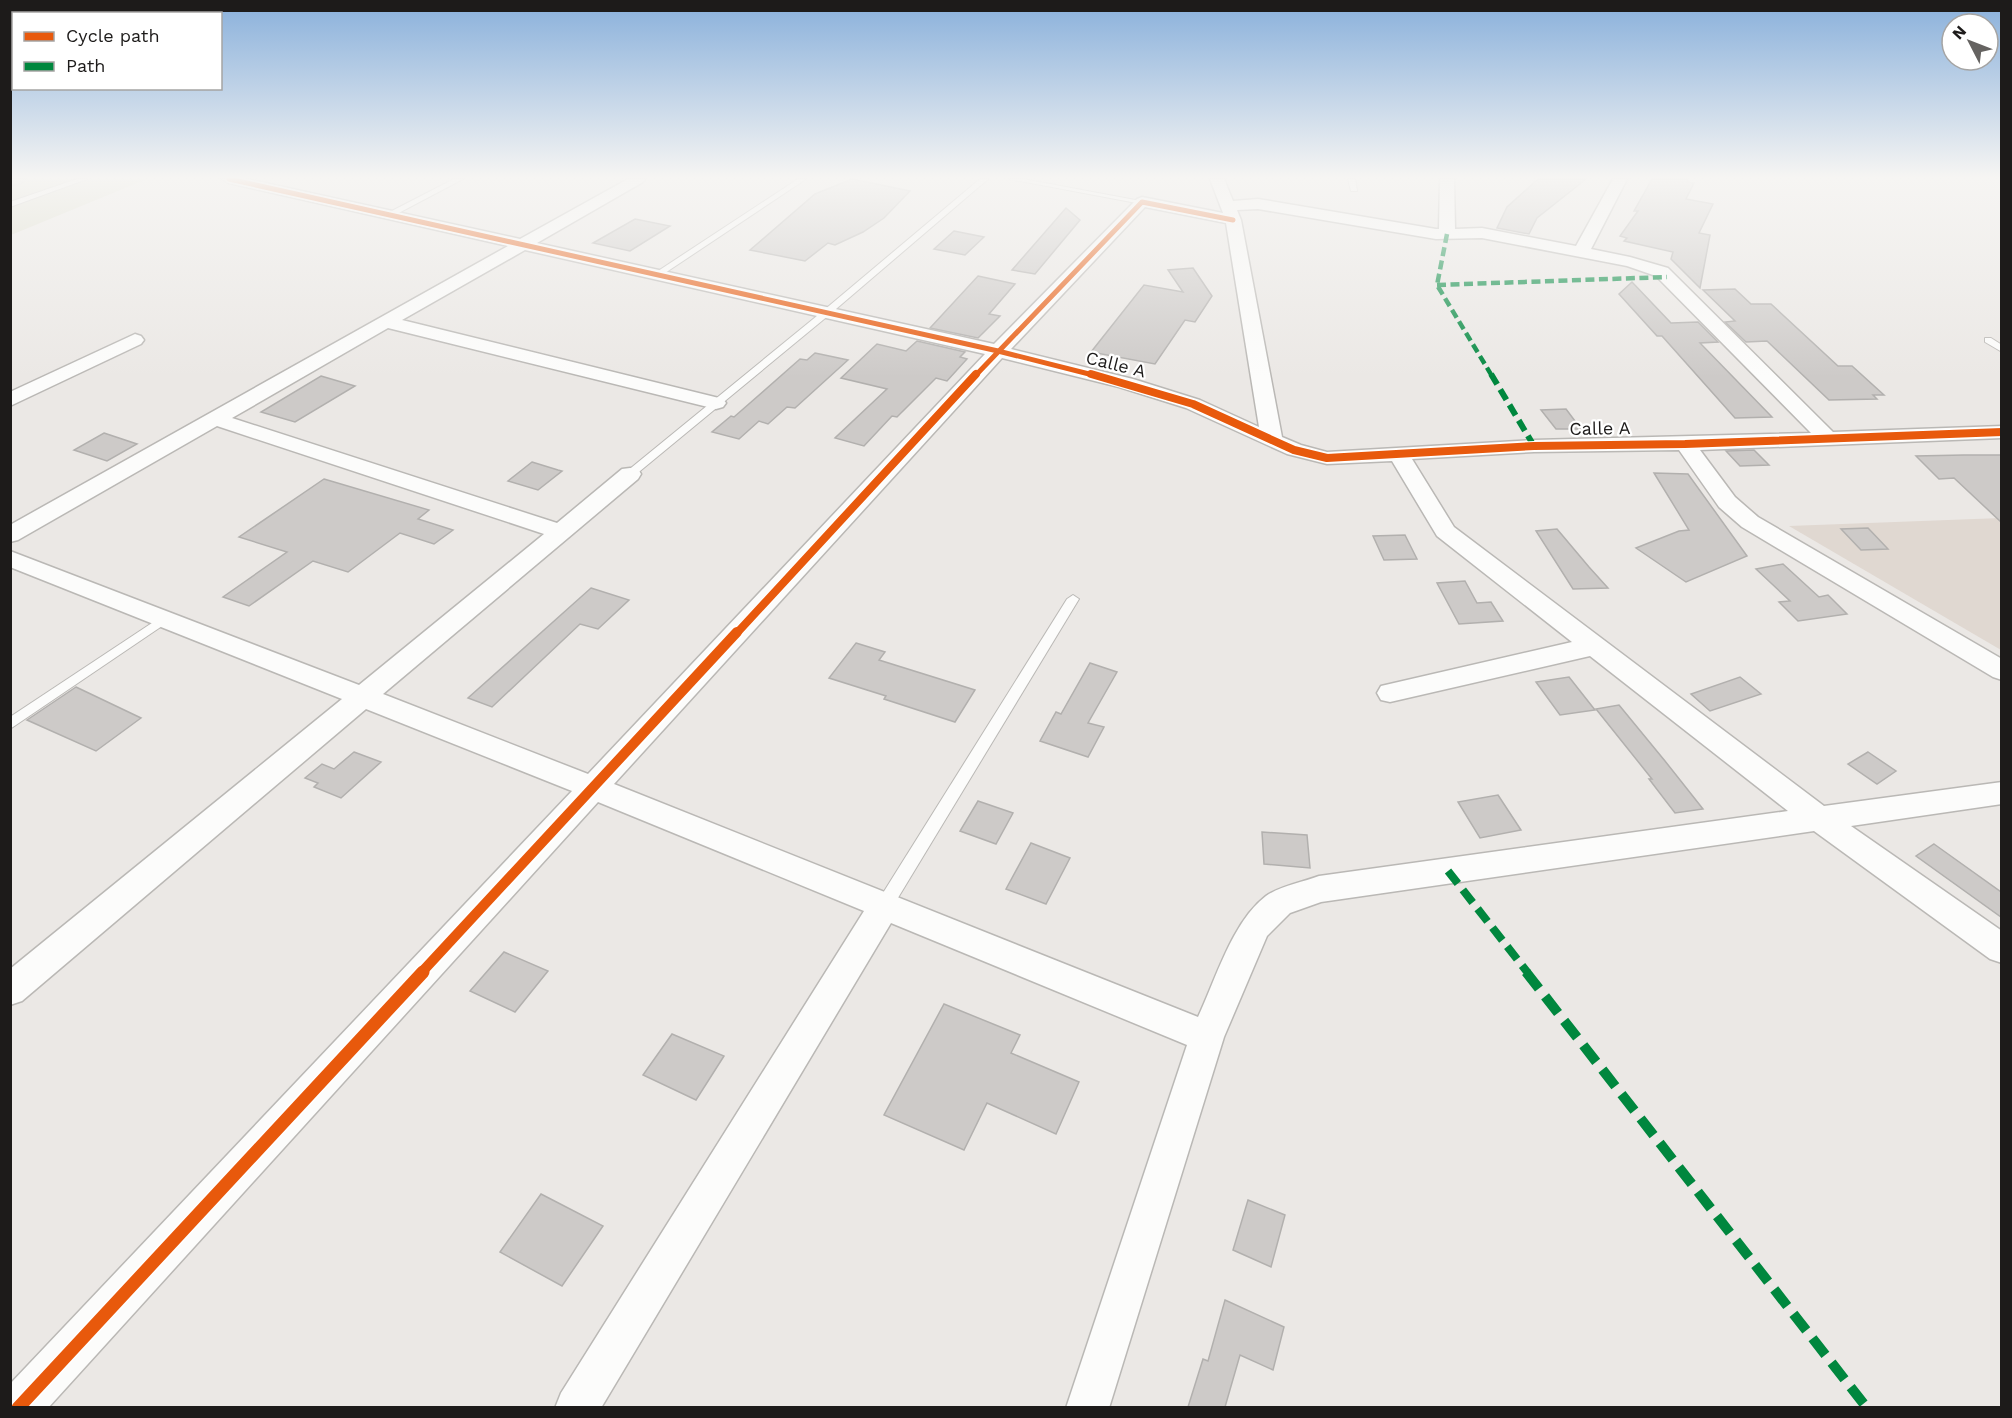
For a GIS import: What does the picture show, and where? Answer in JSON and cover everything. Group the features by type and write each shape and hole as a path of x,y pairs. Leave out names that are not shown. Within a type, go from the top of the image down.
{"street":[{"path":"10,535 521,245"},
{"name":"Calle A","path":"522,245 998,351 1158,392 1193,404 1294,450 1327,458 1534,446 1684,444 2001,432"},
{"path":"18,1407 998,351 1100,245"},
{"path":"1237,245 1272,440"},
{"path":"1543,245 1630,262 1662,272 1827,438"},
{"path":"1581,252 1585,245"},
{"path":"386,322 716,403"},
{"path":"10,400 135,340"},
{"path":"215,419 561,532"},
{"path":"1684,444 1727,502 1750,522 2001,670"},
{"path":"1398,455 1445,531 1819,819 2001,949"},
{"path":"10,990 630,474"},
{"path":"10,558 592,787 1207,1037"},
{"path":"1390,693 1594,646"},
{"path":"1087,1407 1207,1037 1255,927 1279,904 1319,889 2001,793"},
{"path":"576,1407 884,906"}],"lane":[{"path":"656,275 701,245"},
{"path":"630,474 906,245"},
{"path":"1988,340 2001,349"},
{"path":"884,906 1073,600"},
{"path":"10,724 164,619"}],"shaded area":[{"path":"2001,518 2001,650 1789,526"}],"building":[{"path":"603,245 639,245 630,251"},
{"path":"756,245 825,245 805,261 750,250"},
{"path":"938,245 975,245 965,255 934,249"},
{"path":"1034,245 1059,245 1035,274 1012,270"},
{"path":"1643,245 1708,245 1700,288 1671,259 1673,252"},
{"path":"1193,268 1212,296 1195,322 1185,320 1155,364 1091,352 1144,285 1183,292 1168,270"},
{"path":"978,276 1015,284 989,314 1000,316 978,338 930,328"},
{"path":"1632,282 1671,323 1698,322 1718,342 1700,343 1772,417 1735,418 1662,336 1657,336 1619,294"},
{"path":"1735,289 1751,304 1771,304 1838,366 1852,366 1884,395 1873,395 1877,399 1829,400 1767,341 1746,342 1725,322 1735,321 1703,290"},
{"path":"917,341 965,352 960,357 967,359 947,381 936,378 897,417 892,416 864,446 835,438 887,389 841,378 877,344 906,351"},
{"path":"815,353 848,360 795,408 787,407 768,424 759,421 739,439 712,432 731,416 734,417 800,359 807,360"},
{"path":"321,376 355,386 295,422 261,412"},
{"path":"1566,409 1581,429 1556,429 1541,410"},
{"path":"104,433 137,444 107,461 74,450"},
{"path":"1754,450 1769,465 1740,466 1726,451"},
{"path":"2001,455 2001,522 1954,478 1939,479 1916,456"},
{"path":"532,462 562,471 538,490 508,481"},
{"path":"1654,473 1688,474 1747,556 1686,582 1636,548 1679,531 1689,530"},
{"path":"324,479 429,510 418,519 453,530 434,544 400,533 348,572 313,561 249,606 223,597 287,552 239,537"},
{"path":"1868,528 1888,549 1861,550 1841,529"},
{"path":"1557,529 1608,588 1573,589 1536,531"},
{"path":"1405,535 1417,559 1384,560 1373,536"},
{"path":"1783,564 1819,597 1828,595 1847,614 1798,621 1779,602 1790,601 1756,569"},
{"path":"1465,581 1477,603 1491,602 1503,621 1459,624 1437,583"},
{"path":"591,588 629,600 598,629 580,624 492,707 468,698"},
{"path":"856,643 885,652 879,660 975,690 955,722 829,678"},
{"path":"1090,663 1117,672 1088,723 1104,727 1088,757 1040,741 1056,712 1061,714"},
{"path":"1569,677 1595,710 1560,715 1536,682"},
{"path":"1740,677 1761,694 1710,711 1691,694"},
{"path":"76,687 141,718 96,751 27,720"},
{"path":"1619,705 1703,809 1675,813 1649,779 1652,779 1596,709"},
{"path":"354,752 381,762 341,798 314,787 318,783 305,778 322,764 334,769"},
{"path":"1868,752 1896,771 1877,784 1848,764"},
{"path":"1498,795 1521,830 1480,838 1458,802"},
{"path":"978,801 1013,813 996,844 960,831"},
{"path":"1262,832 1307,835 1310,868 1264,864"},
{"path":"1031,843 1070,858 1046,904 1006,889"},
{"path":"1934,844 2001,892 2001,917 1916,856"},
{"path":"504,952 548,971 515,1012 470,991"},
{"path":"944,1004 1020,1035 1011,1053 1079,1082 1056,1134 987,1103 964,1150 884,1115"},
{"path":"672,1034 724,1056 696,1100 643,1075"},
{"path":"541,1194 603,1226 562,1286 500,1252"},
{"path":"1248,1200 1285,1215 1271,1267 1233,1250"},
{"path":"1225,1300 1284,1327 1273,1370 1240,1355 1225,1407 1188,1407 1203,1359 1208,1361"}],"marked path":[{"path":"1445,245 1437,285 1534,446"},
{"path":"1437,285 1667,277"},
{"path":"1448,871 1867,1408"}],"cycle path":[{"path":"525,245 998,351 1126,383 1193,404 1294,450 1327,458 1534,446 1685,444 2002,432"},
{"path":"18,1408 998,351 1100,245"}]}
